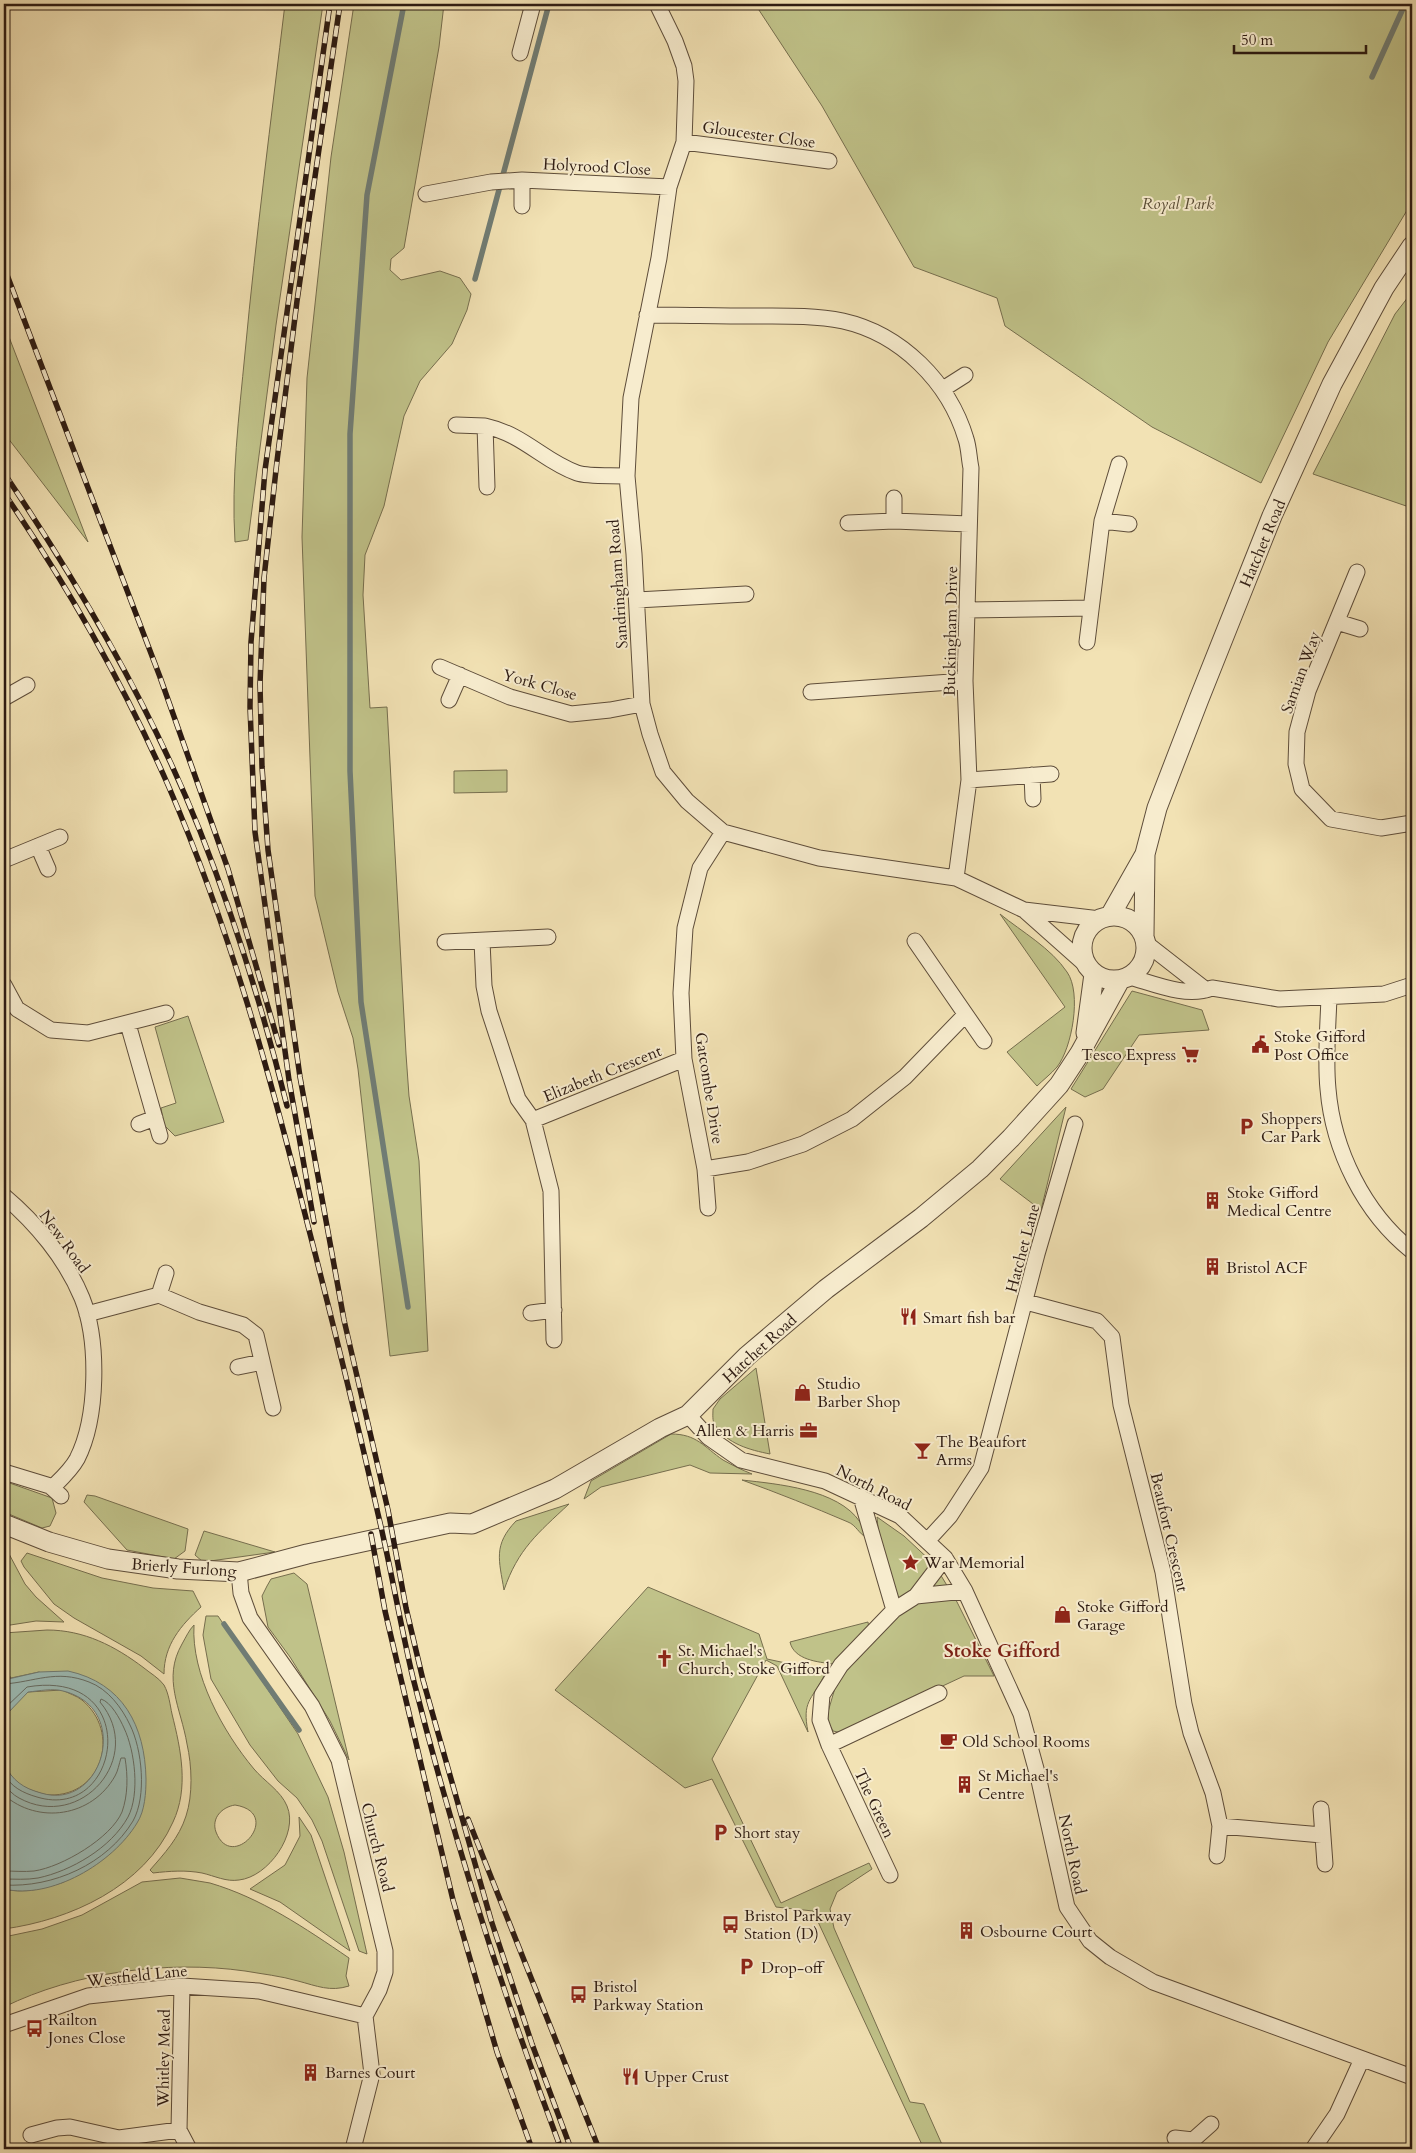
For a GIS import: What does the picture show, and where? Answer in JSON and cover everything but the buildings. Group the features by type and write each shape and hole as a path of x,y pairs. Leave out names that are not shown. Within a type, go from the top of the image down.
{"street":[{"path":"520,53 533,4"},
{"name":"Sandringham Road","path":"656,4 676,41 684,66 686,81 684,142 669,187 659,258 631,398 627,476 642,704 663,772 687,801 723,832 819,858 956,878 1024,910 1091,970"},
{"name":"Gloucester Close","path":"684,142 829,161"},
{"name":"Holyrood Close","path":"522,180 522,206"},
{"name":"Holyrood Close","path":"426,194 491,182 522,180 669,187"},
{"name":"Hatchet Road","path":"1145,939 1145,854 1157,808 1272,516 1332,384 1384,288 1412,246"},
{"name":"Buckingham Drive","path":"647,315 810,316 844,321 875,331 903,348 943,389 958,416 966,440 971,468 965,681 969,780 956,878"},
{"path":"943,389 965,375"},
{"path":"456,425 485,426 506,432 578,474 627,476"},
{"path":"485,426 487,487"},
{"path":"1087,642 1102,521 1119,464"},
{"path":"894,498 894,521"},
{"path":"848,523 894,521 969,524"},
{"path":"1102,521 1129,524"},
{"name":"Samian Way","path":"1357,572 1308,691 1297,732 1296,764 1302,789 1331,819 1381,828 1412,823"},
{"path":"636,600 746,594"},
{"path":"967,610 1091,608"},
{"name":"Samian Way","path":"1337,622 1360,629"},
{"name":"York Close","path":"440,666 510,697 571,714 642,704"},
{"path":"449,700 460,675"},
{"path":"811,692 965,681"},
{"path":"4,698 27,685"},
{"path":"969,780 1051,774"},
{"path":"1032,775 1033,799"},
{"name":"Gatcombe Drive","path":"708,1208 705,1169 684,1059 681,993 685,928 700,868 723,832"},
{"path":"4,860 60,837"},
{"path":"38,846 48,869"},
{"name":"Hatchet Road","path":"1105,918 1145,854"},
{"name":"Sandringham Road","path":"1024,910 1105,918"},
{"path":"1125,979 1144,963 1146,954 1145,939 1139,927 1130,920 1120,916 1105,918 1092,925 1083,940 1083,956 1091,970 1111,981 1125,979 1175,990 1206,990 1212,988 1279,999 1384,994 1412,985"},
{"path":"445,942 548,937"},
{"path":"1145,939 1206,990"},
{"name":"Elizabeth Crescent","path":"482,941 484,986 489,1011 518,1099 533,1120 552,1191 554,1340"},
{"path":"915,941 984,1041"},
{"name":"Hatchet Road","path":"1084,1044 1091,970"},
{"name":"Hatchet Road","path":"366,1541 450,1523 472,1524 555,1490 660,1428 688,1415 747,1356 826,1289 921,1218 1012,1138 1059,1085 1125,979"},
{"path":"4,985 17,1009 51,1030 88,1033 166,1013"},
{"path":"1329,997 1328,1088 1334,1132 1359,1188 1377,1215 1399,1240 1412,1251"},
{"path":"705,1169 748,1162 803,1144 852,1119 905,1077 965,1016"},
{"path":"128,1024 160,1136"},
{"name":"Elizabeth Crescent","path":"533,1120 684,1059"},
{"path":"139,1124 155,1118"},
{"name":"Hatchet Lane","path":"928,1540 950,1516 981,1468 1026,1302 1037,1254 1075,1124"},
{"name":"New Road","path":"4,1196 29,1220 61,1260 82,1297 87,1314 93,1357 93,1382 86,1429 77,1458 56,1492 4,1472"},
{"path":"159,1295 166,1273"},
{"path":"87,1314 159,1295 199,1312 243,1324 256,1335 273,1408"},
{"name":"Beaufort Crescent","path":"1026,1302 1097,1321 1112,1337 1121,1405 1163,1572 1184,1704 1191,1732 1213,1793 1220,1826 1217,1856"},
{"path":"531,1313 554,1310"},
{"path":"238,1367 262,1362"},
{"name":"North Road","path":"688,1415 708,1437 740,1460 824,1481 900,1516 928,1540 945,1558 965,1591 1021,1714 1038,1776 1067,1907 1090,1941 1110,1957 1153,1982 1412,2077"},
{"path":"861,1497 894,1610"},
{"name":"Brierly Furlong","path":"4,1524 49,1542 108,1559 170,1569 239,1572 366,1541"},
{"name":"The Green","path":"890,1876 829,1744 820,1720 822,1695 836,1670 894,1610 916,1596 945,1558"},
{"name":"Church Road","path":"239,1572 241,1593 250,1618 312,1706 339,1760 385,1951 385,1972 379,1990 365,2016"},
{"name":"The Green","path":"916,1596 965,1591"},
{"path":"829,1744 939,1693"},
{"path":"1321,1809 1325,1864"},
{"path":"1220,1826 1322,1835"},
{"name":"Westfield Lane","path":"4,2025 88,1996 182,1986 259,1991 365,2016"},
{"name":"Whitley Mead","path":"182,1986 179,2130 189,2149"},
{"path":"353,2149 372,2074 365,2016"},
{"path":"1313,2149 1338,2114 1362,2059"},
{"path":"1175,2138 1196,2145 1211,2124"},
{"name":"Whitley Mead","path":"31,2135 56,2128 70,2127 119,2144 179,2130"}],"green space":[{"path":"285,4 323,4 276,325 248,540 235,542 234,495 238,424 254,265"},
{"path":"354,4 444,4 439,47 404,248 391,259 390,270 401,280 440,271 460,278 471,294 467,310 452,344 420,381 404,416 384,506 365,555 363,595 370,708 387,707 406,1054 409,1096 419,1161 428,1351 390,1356 353,1038 338,992 315,896 302,537 307,378 331,157"},
{"name":"Royal Park","path":"755,4 1412,4 1412,202 1328,342 1261,483 1152,427 1005,326 997,298 914,267 822,106"},
{"path":"1412,292 1412,508 1313,474 1395,314"},
{"path":"4,324 88,542 4,433"},
{"path":"507,770 507,792 454,793 454,771"},
{"path":"1000,914 1053,955 1067,972 1074,993 1073,1020 1067,1047 1057,1067 1037,1086 1007,1052 1065,1007"},
{"path":"1132,991 1202,1010 1209,1030 1139,1035 1103,1089 1085,1097 1071,1089"},
{"path":"188,1016 224,1122 175,1136 164,1125 161,1108 176,1103 155,1027"},
{"path":"1066,1107 1041,1210 1000,1179"},
{"path":"756,1368 770,1454 747,1448 732,1441 720,1432 713,1419 713,1409 720,1399"},
{"path":"671,1434 694,1439 723,1460 752,1474 710,1473 690,1465 601,1487 584,1499 591,1481"},
{"path":"742,1480 789,1486 822,1495 850,1511 860,1522 866,1537 848,1522"},
{"path":"4,1481 52,1498 56,1513 50,1526 42,1528 4,1512"},
{"path":"87,1495 95,1496 188,1529 185,1551 174,1559 127,1550 84,1502"},
{"path":"569,1504 530,1542 516,1563 504,1590 500,1553 501,1545 509,1530 516,1521"},
{"path":"877,1517 904,1536 934,1564 957,1602 994,1676 964,1676 842,1733 833,1731 828,1722 828,1712 837,1681 900,1613 878,1528"},
{"path":"204,1531 275,1552 203,1562 195,1555"},
{"path":"4,1550 8,1552 25,1584 36,1597 64,1622 36,1621 4,1626"},
{"path":"27,1553 102,1578 153,1588 193,1591 201,1607 181,1628 170,1645 164,1674 141,1656 74,1618 54,1604 24,1567 21,1561"},
{"path":"294,1573 307,1584 349,1760 330,1721 290,1657 268,1627 262,1596 271,1579"},
{"path":"648,1587 759,1634 767,1659 823,1671 824,1676 807,1707 806,1722 808,1732 777,1666 766,1660 712,1759 781,1903 869,1863 872,1869 837,1892 830,1909 834,1928 910,2102 924,2104 944,2149 924,2149 813,1911 776,1907 712,1779 685,1788 555,1690"},
{"path":"206,1616 218,1616 298,1734 328,1797 344,1852 367,1954 359,1951 322,1841 312,1820 297,1798 278,1781 250,1745 211,1679 203,1635"},
{"path":"868,1622 869,1629 833,1664 814,1661 801,1656 792,1648 790,1642"},
{"path":"194,1625 194,1644 198,1663 211,1702 242,1754 281,1796 287,1806 290,1817 285,1841 270,1863 250,1877 239,1880 225,1879 196,1872 153,1873 150,1870 171,1845 183,1824 190,1799 191,1771 189,1753 173,1682 176,1657","holes":["235,1805 249,1810 255,1819 255,1828 250,1837 242,1844 233,1847 223,1843 215,1827 216,1818 219,1814 226,1808"]},
{"path":"47,1630 86,1636 110,1646 133,1660 164,1685 178,1741 182,1769 181,1796 173,1822 160,1845 144,1865 124,1882 79,1908 54,1918 4,1929 4,1889 27,1891 64,1882 129,1713 39,1672 11,1678 4,1668 4,1633"},
{"path":"62,1690 82,1700 94,1713 101,1728 103,1744 100,1760 94,1774 83,1785 68,1793 47,1795 22,1787 13,1779 7,1769 4,1757 6,1717 13,1706 28,1692"},
{"path":"299,1817 311,1835 350,1951 280,1902 250,1889 285,1865 300,1836"},
{"path":"180,1878 210,1883 229,1889 265,1905 316,1936 349,1958 346,1976 349,1986 324,1988 278,1976 215,1968 153,1968 91,1977 32,1995 4,2007 4,1937 42,1929 82,1915 142,1882"}],"water":[{"path":"68,1671 103,1685 117,1696 135,1725 145,1760 146,1790 142,1813 126,1838 113,1852 79,1875 41,1889 22,1891 4,1889 4,1764 15,1779 29,1789 41,1793 63,1795 80,1787 94,1774 102,1755 103,1736 98,1717 85,1701 59,1690 28,1692 7,1714 4,1721 4,1680 39,1672"}],"waterway":[{"path":"404,4 367,195 350,434 350,771 361,1002 408,1307"},
{"path":"475,279 549,4"},
{"path":"1372,77 1405,4"},
{"path":"224,1624 299,1730"}],"railway":[{"path":"314,1222 289,1080 255,832 250,707 251,642 265,470 330,4"},
{"path":"340,4 297,301 264,578 260,684 262,767 268,850 300,1077 344,1320 388,1510 406,1608 423,1680 491,1920 532,2044 571,2149"},
{"path":"4,267 160,677 228,869 279,1045"},
{"path":"4,473 60,559 112,647 159,738 180,784 200,831 237,933 269,1036 287,1106"},
{"path":"4,493 50,563 93,635 151,747 190,838 229,946 278,1111 344,1368 428,1738 499,1974 561,2149"},
{"path":"371,1534 385,1611 453,1900 497,2052 532,2149"},
{"path":"468,1819 599,2149"}],"place":[{"name":"Stoke Gifford Post Office","path":"1260,1045"},
{"name":"Tesco Express","path":"1190,1054"},
{"name":"Shoppers Car Park","path":"1247,1127"},
{"name":"Stoke Gifford Medical Centre","path":"1213,1201"},
{"name":"Bristol ACF","path":"1212,1267"},
{"name":"Smart fish bar","path":"909,1317"},
{"name":"Studio Barber Shop","path":"803,1392"},
{"name":"Allen & Harris","path":"808,1430"},
{"name":"The Beaufort Arms","path":"922,1450"},
{"name":"War Memorial","path":"910,1562"},
{"name":"Stoke Gifford Garage","path":"1063,1615"},
{"name":"St. Michael's Church, Stoke Gifford","path":"664,1659"},
{"name":"Old School Rooms","path":"948,1741"},
{"name":"St Michael's Centre","path":"964,1784"},
{"name":"Short stay","path":"720,1832"},
{"name":"Bristol Parkway Station (D)","path":"730,1924"},
{"name":"Osbourne Court","path":"966,1931"},
{"name":"Drop-off","path":"747,1967"},
{"name":"Bristol Parkway Station","path":"579,1995"},
{"name":"Railton Jones Close","path":"34,2028"},
{"name":"Barnes Court","path":"311,2072"},
{"name":"Upper Crust","path":"630,2076"}],"district":[{"name":"Stoke Gifford","path":"1002,1650"}]}
